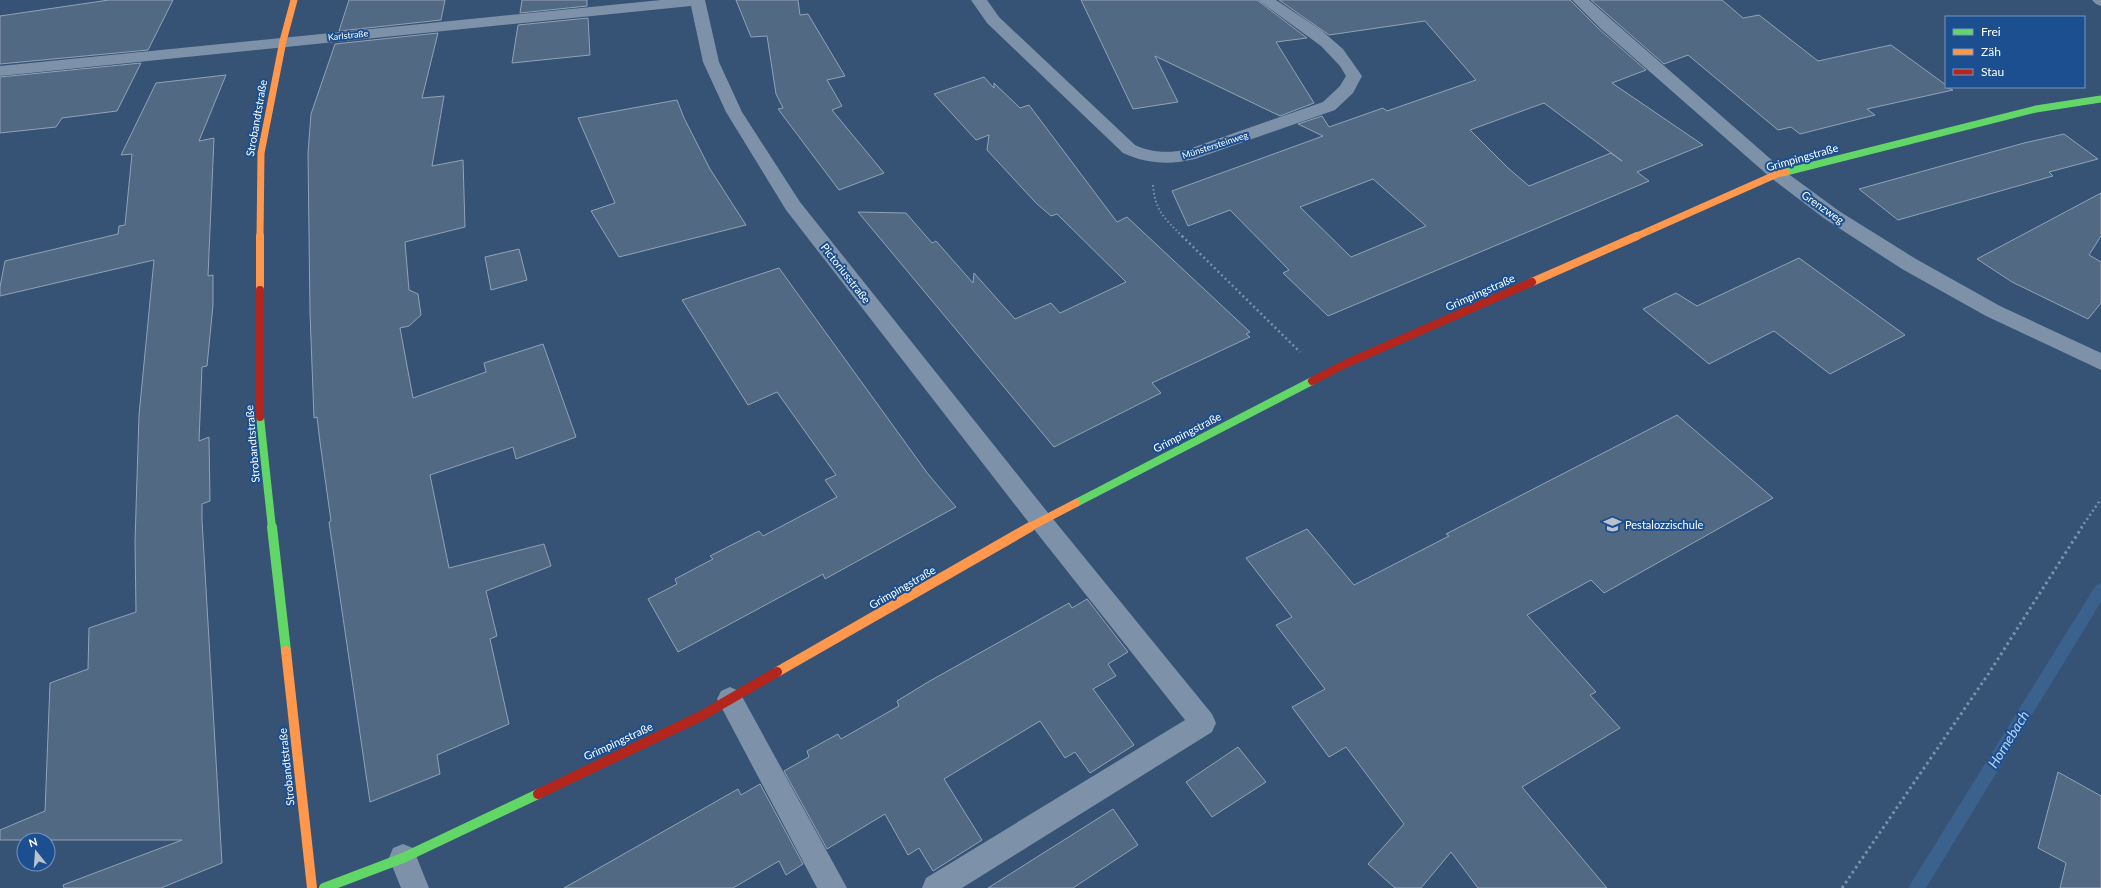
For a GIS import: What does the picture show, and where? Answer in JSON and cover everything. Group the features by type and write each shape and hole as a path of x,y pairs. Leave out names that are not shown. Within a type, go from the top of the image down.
{"street":[{"name":"Strobandtstraße","path":"294,0 283,41 261,153 260,420 312,888"},
{"name":"Karlstraße","path":"0,71 697,0"},
{"name":"Pictoriusstraße","path":"697,0 711,62 731,105 793,206 1041,521 1203,723 936,888"},
{"name":"Münstersteinweg","path":"979,0 993,20 1129,149 1153,158 1166,159 1190,155 1328,106 1347,90 1354,76 1349,64 1320,38 1266,0"},
{"name":"Grenzweg","path":"1580,0 1606,25 1776,174 1832,214 1909,264 1993,311 2101,362"},
{"name":"Grimpingstraße","path":"324,888 403,858 701,716 1041,521 1323,375 1776,174 2036,109 2101,99"},
{"path":"730,699 833,888"},
{"path":"403,858 415,888"}],"path":[{"path":"1153,158 1154,198 1161,215 1323,375"},
{"path":"1842,888 1989,673 2070,543 2101,499"}],"building":[{"path":"109,0 173,0 148,50 0,64 0,16"},
{"path":"349,0 445,0 441,20 339,31"},
{"path":"522,0 587,0 587,6 520,13"},
{"path":"736,0 798,0 800,15 808,14 845,76 827,80 842,106 832,110 884,173 839,190 778,109 783,108 776,94 767,36 751,37"},
{"path":"1081,0 1257,0 1307,38 1276,42 1314,103 1280,116 1155,56 1178,102 1133,109"},
{"path":"1279,0 1570,0 1599,29 1646,70 1612,83 1703,145 1637,172 1649,181 1328,316 1283,273 1289,270 1230,210 1188,226 1172,191 1323,136 1298,124 1322,116 1329,127 1383,108 1387,111 1476,80 1425,21 1329,35","holes":["1544,103 1622,161 1611,153 1529,186 1508,168 1470,130","1373,179 1426,226 1351,257 1300,207"]},
{"path":"1591,0 1722,0 1743,18 1759,15 1818,61 1891,45 1945,84 1945,88 1953,90 1867,109 1875,115 1800,134 1791,127 1778,130 1688,55 1664,64"},
{"path":"588,18 590,55 512,63 518,25"},
{"path":"438,33 422,98 444,96 432,166 463,160 465,227 405,242 409,290 418,294 421,315 409,326 400,328 413,398 486,372 484,363 543,344 576,437 516,459 513,447 430,475 449,568 544,544 551,566 486,591 497,636 490,639 509,724 437,755 440,774 370,802 329,522 331,521 317,417 314,418 310,313 308,153 311,114 335,44"},
{"path":"141,63 117,111 62,118 56,127 0,133 0,77"},
{"path":"226,75 199,141 214,138 208,276 213,275 213,305 207,366 202,367 199,441 209,437 210,501 202,504 202,520 222,863 161,888 64,888 63,885 182,840 56,840 56,832 16,832 16,840 0,840 0,830 45,811 50,683 88,669 89,628 136,612 135,541 139,415 154,260 0,296 0,287 5,261 118,234 119,226 125,225 132,154 121,155 156,83"},
{"path":"984,77 994,88 994,83 1020,108 1029,105 1117,222 1127,217 1250,332 1246,334 1250,337 1152,383 1161,393 1054,447 858,212 906,213 932,243 936,241 973,283 974,273 1015,319 1051,303 1060,313 1126,282 1057,214 1051,216 1036,203 987,150 989,135 976,140 934,94"},
{"path":"677,100 684,118 710,169 746,225 619,257 591,211 615,203 578,118"},
{"path":"2064,134 2098,159 2049,172 2053,176 1898,220 1859,189 2024,143"},
{"path":"2101,193 2101,236 2089,255 2101,262 2101,303 2088,319 2012,282 1977,259"},
{"path":"519,249 527,280 491,290 485,257"},
{"path":"1799,258 1905,335 1830,374 1774,331 1709,364 1643,309 1676,293 1697,306"},
{"path":"779,268 928,474 956,507 825,579 823,574 678,652 648,599 677,584 675,579 713,559 710,556 759,531 763,536 837,497 825,480 836,475 777,392 748,405 682,300"},
{"path":"1677,415 1773,498 1604,593 1591,580 1527,615 1596,692 1590,695 1620,728 1522,787 1607,888 1478,888 1451,852 1421,888 1395,888 1368,864 1404,824 1346,747 1329,757 1292,707 1325,689 1276,625 1292,617 1246,558 1307,529 1354,585 1449,536 1446,534"},
{"path":"1087,599 1128,652 1108,664 1116,676 1093,689 1134,745 1090,773 1075,752 1065,758 1040,721 944,779 982,840 933,871 919,848 908,855 885,814 827,849 784,771 809,757 807,751 838,734 841,739 899,706 897,701 928,682 1069,603 1072,608"},
{"path":"1238,747 1266,782 1212,817 1186,782"},
{"path":"2058,772 2101,796 2101,888 2060,888 2066,863 2038,848"},
{"path":"760,784 803,864 786,875 779,861 733,888 564,888 738,789 741,795"},
{"path":"1113,809 1138,845 1073,888 988,888"}],"waterway":[{"name":"Hornebach","path":"1916,888 2101,589"}],"traffic: fast":[{"path":"1786,172 2036,109 2101,99"},
{"path":"1076,503 1312,381"},
{"path":"260,417 286,651"},
{"path":"324,888 403,858 538,794"}],"traffic: slow":[{"path":"260,290 261,153 283,41 294,0"},
{"path":"1532,282 1777,174 1786,172"},
{"path":"777,672 1041,521 1076,503"},
{"path":"286,651 312,888"}],"traffic: jam":[{"path":"1312,381 1345,364 1532,282"},
{"path":"260,290 260,417"},
{"path":"538,794 701,716 777,672"}],"place":[{"name":"Pestalozzischule","path":"1612,524"}]}
